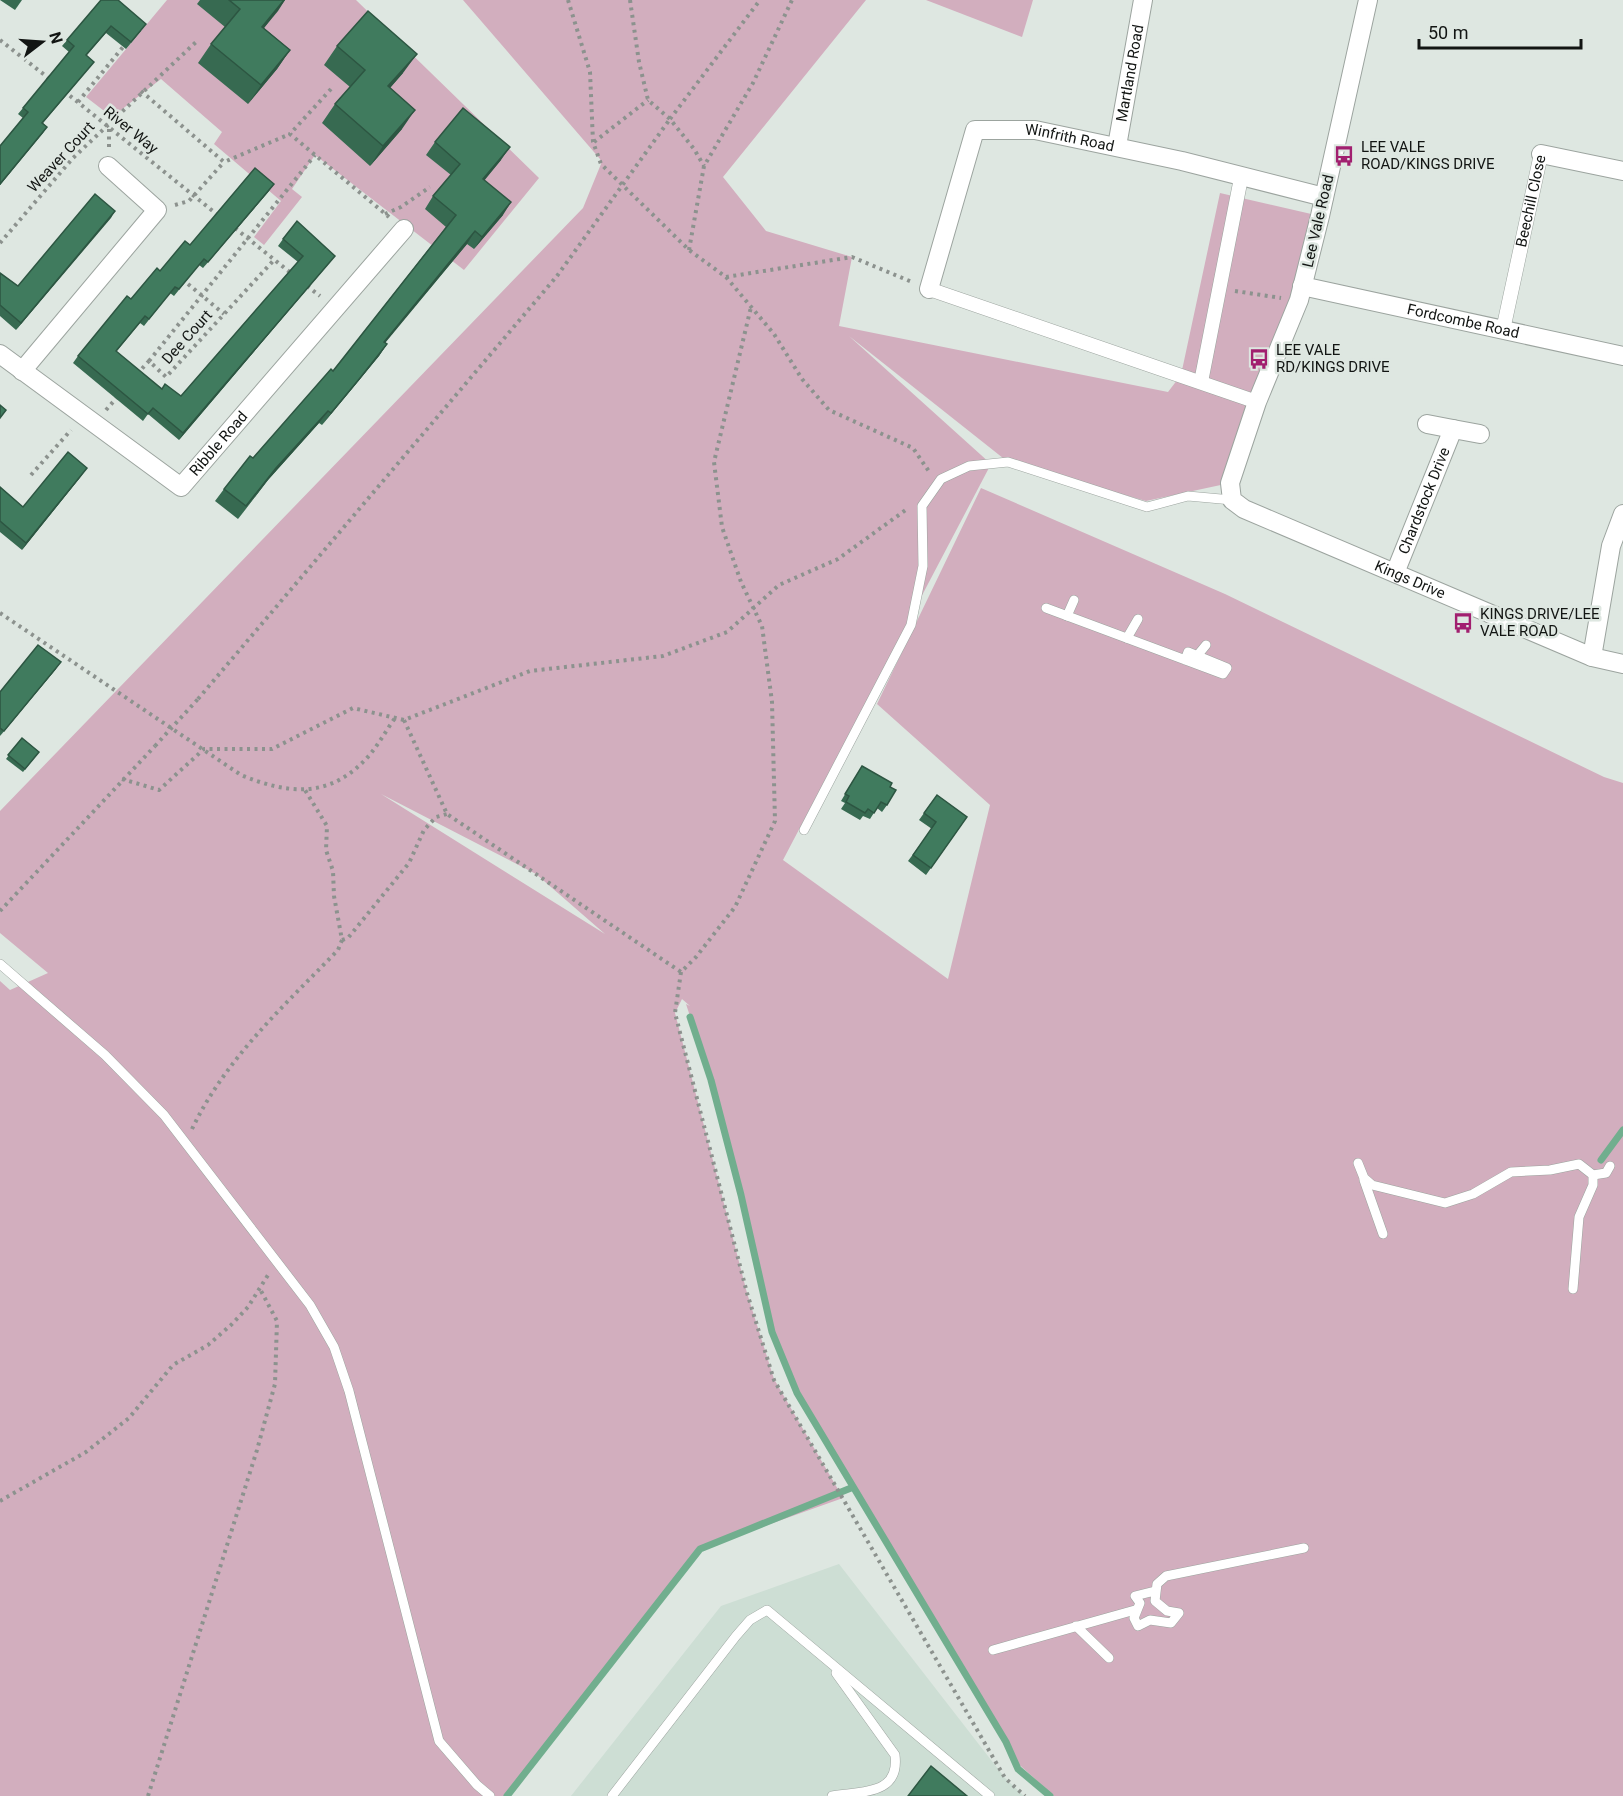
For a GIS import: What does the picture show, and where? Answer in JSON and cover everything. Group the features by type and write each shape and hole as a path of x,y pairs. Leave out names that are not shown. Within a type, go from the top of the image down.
{"street":[{"name":"Martland Road","path":"1117,146 1143,0"},
{"name":"Lee Vale Road","path":"1232,500 1230,483 1257,402 1301,293 1368,0"},
{"name":"Winfrith Road","path":"929,289 975,130 1035,130 1117,146 1324,197"},
{"name":"Beechill Close","path":"1503,330 1541,154 1623,171"},
{"path":"22,371 157,210 108,166"},
{"path":"1201,382 1241,178"},
{"name":"Ribble Road","path":"0,354 180,487 404,229"},
{"path":"929,289 1257,402"},
{"name":"Fordcombe Road","path":"1301,293 1503,330 1623,356"},
{"name":"Chardstock Drive","path":"1427,424 1480,434"},
{"name":"Chardstock Drive","path":"1395,573 1454,429"},
{"name":"Kings Drive","path":"1232,500 1244,509 1592,657 1623,664"},
{"path":"1592,657 1611,546 1623,514"}],"lane":[{"path":"804,830 910,625 923,566 922,506 937,484 969,466 1008,462 1147,507 1188,496 1232,500"},
{"path":"1067,616 1074,600"},
{"path":"1046,608 1127,638 1185,660 1223,674 1227,668 1188,652 1185,660"},
{"path":"1127,638 1138,619"},
{"path":"1197,656 1206,645"},
{"path":"0,964 105,1055 164,1116 310,1305 334,1347 349,1391 439,1741 477,1785 490,1795"},
{"path":"1358,1163 1383,1234"},
{"path":"1364,1178 1381,1188 1445,1203 1473,1194 1511,1172 1550,1170 1579,1164 1593,1175 1606,1173 1610,1166"},
{"path":"1574,1289 1579,1217 1593,1185 1593,1175"},
{"path":"1155,1591 1135,1596 1140,1602 1135,1610 1134,1618 1138,1626 1150,1620 1171,1623 1179,1613 1160,1606 1155,1601 1157,1584 1166,1576 1304,1548"},
{"path":"612,1796 750,1620 767,1610 990,1796"},
{"path":"993,1650 1135,1610"},
{"path":"1076,1626 1109,1658"},
{"path":"829,1662 895,1755 896,1765 894,1778 885,1787 832,1796"}],"path":[{"path":"122,779 159,790 204,749 272,749 354,708 404,720 530,671 663,656 727,632 779,585 838,559 898,516 937,484 913,448 829,410 802,379 774,334 726,277 689,250 601,164 594,142 590,72 568,0"},
{"path":"630,0 639,62 648,100 670,119 694,149 704,166"},
{"path":"0,911 198,699 557,276 670,119 760,0"},
{"path":"689,250 704,166 753,83 792,0"},
{"path":"0,40 52,81"},
{"name":"Weaver Court","path":"0,243 73,158 141,91 196,42"},
{"path":"78,102 123,47"},
{"name":"River Way","path":"61,88 222,218"},
{"path":"157,210 189,201 224,162 290,134 331,90"},
{"path":"141,91 224,162"},
{"path":"594,142 648,100"},
{"path":"290,134 404,229"},
{"path":"149,361 315,155"},
{"path":"385,214 401,207 429,187"},
{"path":"231,225 336,308"},
{"path":"726,277 852,257 929,289"},
{"name":"Dee Court","path":"135,377 149,361 166,377 274,260"},
{"path":"188,284 224,314"},
{"path":"1219,289 1301,293"},
{"path":"752,306 714,462 722,527 741,582 762,626 772,702 775,821 735,907 696,957 681,972 675,1013 747,1293 774,1380 1005,1778 1025,1796"},
{"path":"31,475 88,420 121,393"},
{"path":"0,613 241,775 272,787 305,790 333,784 363,763 395,718"},
{"path":"404,720 447,814 681,972"},
{"path":"185,1143 209,1096 241,1051 338,950 342,940 333,896 333,871 326,850 327,826 305,790"},
{"path":"342,940 348,938 405,868 424,831 436,816 447,814"},
{"path":"0,1501 86,1452 129,1418 173,1365 208,1345 231,1325 260,1289 275,1259"},
{"path":"148,1796 257,1450 275,1384 277,1321 260,1289"}],"shaded area":[{"path":"167,0 356,0 539,178 464,270 315,155 292,189 302,197 264,245 254,237 281,201 214,144 222,132 161,79 112,117 86,97"},
{"path":"463,0 866,0 723,177 766,231 852,257 839,326 1168,392 1181,375 1220,193 1320,216 1230,483 1146,501 1008,462 849,336 991,464 783,860 948,979 990,805 877,704 981,488 1225,594 1604,777 1623,783 1623,1796 1054,1796 1014,1760 851,1488 823,1432 797,1393 772,1332 741,1195 711,1080 686,1004 690,1006 682,999 675,1013 747,1293 774,1379 843,1498 700,1549 507,1796 0,1796 0,981 10,990 48,973 0,933 0,811 583,208 601,164 600,159","holes":["381,794 536,874 605,934"]},
{"path":"926,0 1033,0 1022,37"},
{"path":"839,1564 1005,1778 1024,1796 571,1796 721,1606"}],"building":[{"path":"101,0 118,0 146,24 131,42 111,26 86,55 94,62 42,123 47,127 0,184 0,146 28,112 23,108 74,46 67,40"},
{"path":"229,0 284,0 262,27 290,50 261,85 211,44 240,9"},
{"path":"368,11 417,54 388,86 415,110 383,146 335,104 365,70 337,46"},
{"path":"463,108 510,147 483,179 511,202 482,237 475,231 384,342 387,344 331,413 328,411 276,468 246,506 224,489 250,456 253,458 331,369 333,371 456,215 433,196 460,164 435,142"},
{"path":"255,168 274,184 208,262 204,259 179,289 175,287 149,319 145,316 116,351 162,389 165,384 181,396 303,256 283,239 297,221 335,256 183,433 153,408 148,414 78,356 127,296 131,299 157,268 160,271 185,241 190,245"},
{"path":"95,194 115,211 21,323 0,305 0,273 18,286"},
{"path":"0,405 6,410 0,418"},
{"path":"68,452 87,468 26,543 0,521 0,487 23,507"},
{"path":"38,645 61,662 4,731 0,728 0,692"},
{"path":"22,738 39,752 25,769 8,755"},
{"path":"862,766 892,783 890,787 896,790 887,805 881,802 874,813 868,809 865,813 846,802 849,796 845,794"},
{"path":"937,795 967,817 931,868 913,855 936,822 924,813"},
{"path":"931,1766 967,1796 908,1796"}],"waterway":[{"path":"690,1017 711,1080 741,1195 772,1332 797,1393 1006,1742 1018,1769 1050,1796"},
{"path":"1601,1160 1623,1130"},
{"path":"507,1796 700,1549 851,1488"}],"place":[{"name":"LEE VALE ROAD/KINGS DRIVE","path":"1344,156"},
{"name":"LEE VALE RD/KINGS DRIVE","path":"1259,359"},
{"name":"KINGS DRIVE/LEE VALE ROAD","path":"1463,623"}]}
